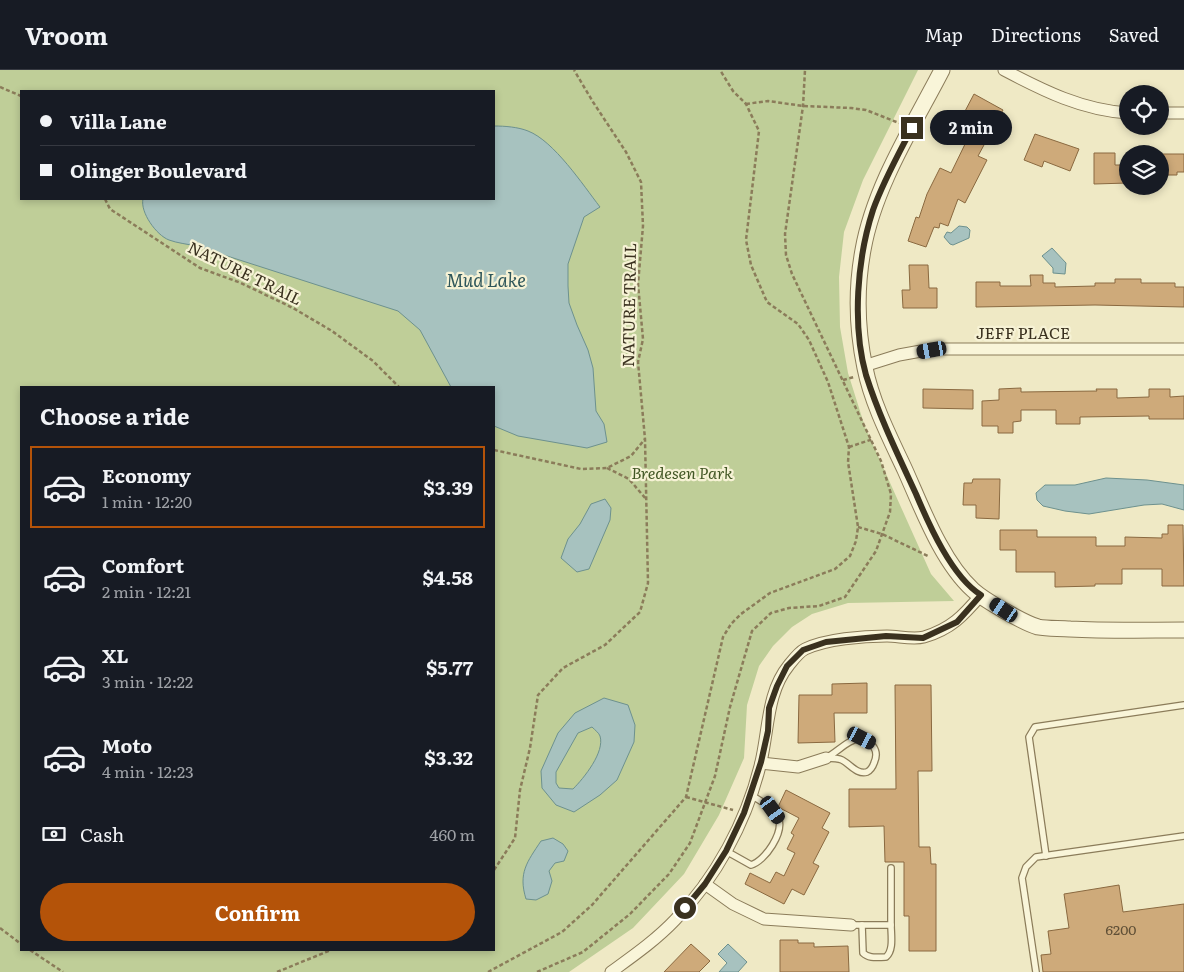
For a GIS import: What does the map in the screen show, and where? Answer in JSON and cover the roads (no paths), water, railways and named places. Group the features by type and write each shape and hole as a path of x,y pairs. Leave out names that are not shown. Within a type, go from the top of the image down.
{"street":[{"path":"942,70 889,172 873,210 863,250 859,290 858,332 860,371 929,524 953,565 973,590 1004,610 1038,627 1086,630 1184,630"},
{"path":"1004,70 1049,93 1074,103 1100,110 1119,112"},
{"path":"1169,113 1184,113"},
{"name":"JEFF PLACE","path":"860,371 899,355 932,350 1184,349"},
{"path":"611,972 643,949 675,920 705,884 726,851 751,795 768,731 769,708 787,666 803,650 826,642 886,636 923,638 957,622 981,595"},
{"path":"761,762 798,767 826,758"},
{"path":"705,884 732,904 764,919 857,925"}],"lane":[{"path":"1046,856 1029,737 1035,726 1184,704"},
{"path":"862,738 871,742 876,750 876,759 872,768 867,772 859,772 841,759 826,758 837,752 852,739 862,738"},
{"path":"726,851 751,865 758,863 767,854 779,832 779,819 773,810 751,795"},
{"path":"1036,972 1022,878 1026,867 1036,857 1184,836"},
{"path":"891,868 891,925 891,949 890,954 886,957 866,956 863,952 857,925 891,925"}],"water":[{"name":"Mud Lake","path":"495,126 520,129 538,136 567,164 600,207 584,217 568,264 568,286 569,303 588,350 593,368 596,411 604,424 607,442 587,448 518,436 495,426 495,386 450,386 420,330 398,311 196,246 169,240 154,228 146,216 143,200 495,200"},
{"path":"959,226 967,227 970,230 969,238 953,245 950,244 944,237 947,232 951,233"},
{"path":"1052,248 1066,263 1065,274 1053,273 1053,268 1042,256"},
{"path":"1106,478 1147,480 1184,485 1184,510 1162,504 1089,514 1043,506 1037,500 1036,493 1045,485 1075,485"},
{"path":"605,499 611,508 610,520 589,569 577,572 561,558 568,539 580,524 591,504"},
{"path":"604,698 628,705 635,725 634,742 617,780 600,795 574,812 556,805 542,788 541,771 558,733 575,713","holes":["592,727 599,735 601,742 597,757 573,789 559,788 556,783 556,772 578,733"]},
{"path":"553,838 563,844 568,851 564,861 555,863 549,871 552,881 548,894 536,900 526,899 523,882 525,868 541,841"},
{"path":"728,944 747,962 738,972 719,972 727,963 718,954"}],"park label":[{"name":"Bredesen Park","path":"682,473"}]}
